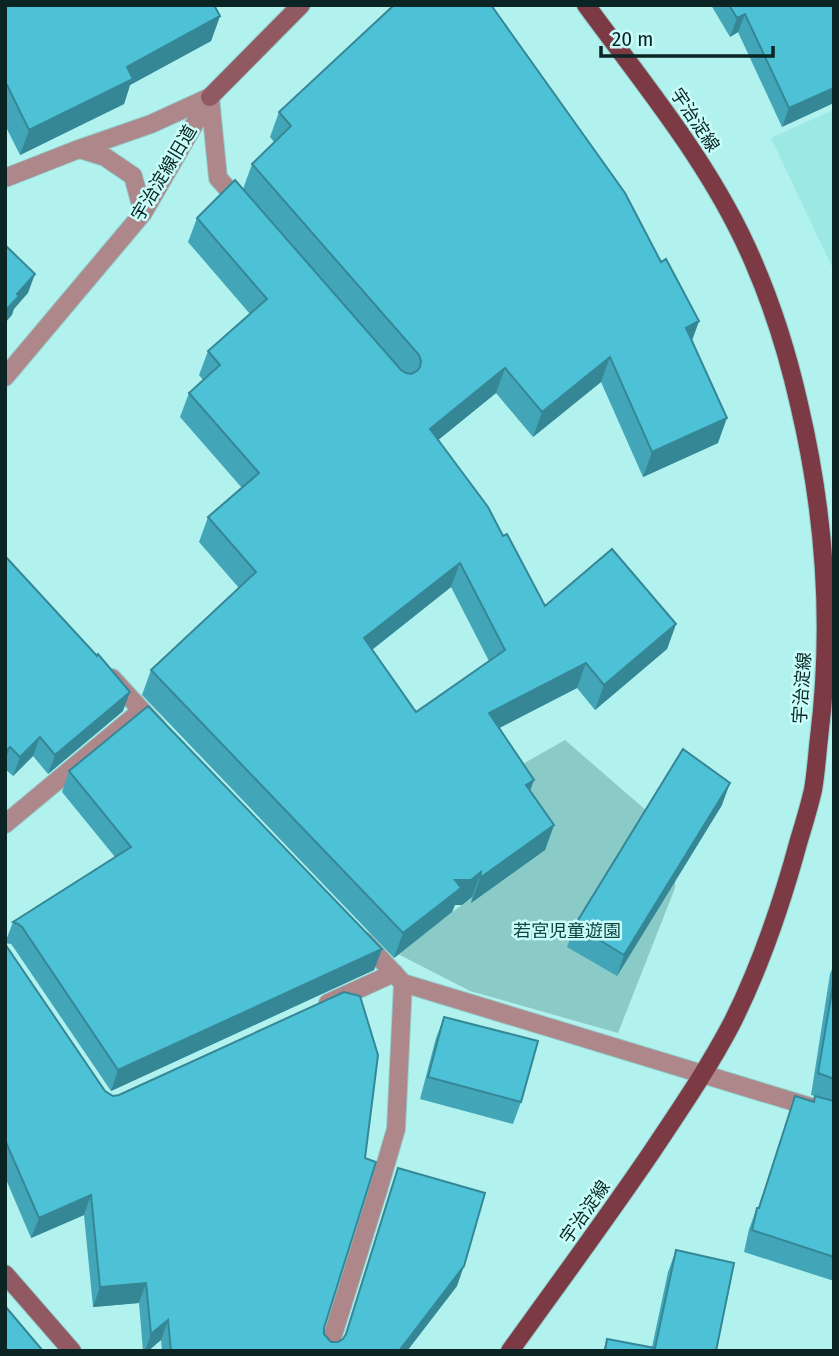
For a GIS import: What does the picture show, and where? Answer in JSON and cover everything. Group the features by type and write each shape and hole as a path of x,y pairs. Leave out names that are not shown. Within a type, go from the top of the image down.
{"main road":[{"name":"宇治淀線","path":"510,1351 604,1223 704,1074 732,1021 762,957 789,877 813,789 828,706 825,563 818,494 789,360 767,296 753,260 724,204 678,128 586,5"}],"street":[{"name":"宇治淀線旧道","path":"5,377 143,213 210,97 301,5"},
{"path":"5,178 151,124 210,97 218,178 255,220"},
{"path":"79,149 105,157 133,176 143,213"},
{"path":"105,670 169,740"},
{"path":"5,824 141,711"},
{"path":"347,924 399,978 834,1114"},
{"path":"307,1013 399,978"},
{"path":"328,1351 396,1129 399,978"},
{"path":"5,1274 72,1351"}],"shaded area":[{"path":"834,90 834,271 771,138 833,110 829,91"}],"green space":[{"name":"若宮児童遊園","path":"565,740 677,837 675,888 618,1033 470,991 396,953 544,845 512,770"}],"building":[{"path":"5,5 214,5 220,16 127,67 133,79 29,130 5,85"},
{"path":"394,5 491,5 625,193 661,262 666,259 699,321 686,328 727,418 652,452 610,357 542,412 505,368 430,429 488,507 503,536 507,534 545,606 612,549 676,624 604,685 586,663 489,713 534,780 526,785 554,825 480,878 481,872 471,880 455,880 461,888 403,933 151,670 256,572 208,517 259,473 189,393 220,365 208,351 267,299 197,218 235,180 401,370 411,374 420,367 419,355 252,164 291,126 279,112","holes":["460,563 505,650 416,712 364,638"]},
{"path":"729,5 834,5 834,88 789,108 745,14 737,18"},
{"path":"5,245 35,274 5,311"},
{"path":"5,556 97,656 98,654 130,692 55,755 40,737 20,757 10,747 5,752"},
{"path":"148,706 382,949 118,1070 22,927 13,922 131,847 69,771"},
{"path":"683,749 730,783 624,955 575,925"},
{"path":"5,944 105,1091 113,1096 344,992 360,996 378,1055 365,1158 376,1162 324,1328 324,1334 331,1342 338,1342 346,1334 398,1168 485,1193 464,1266 399,1351 171,1351 168,1320 151,1334 146,1283 100,1287 91,1195 39,1218 5,1140"},
{"path":"834,979 834,1079 818,1073"},
{"path":"444,1017 538,1041 521,1102 428,1077"},
{"path":"795,1096 814,1102 815,1096 834,1101 834,1257 752,1230"},
{"path":"676,1250 734,1263 716,1351 605,1351 607,1339 655,1348"},
{"path":"5,1306 43,1351 5,1351"}]}
